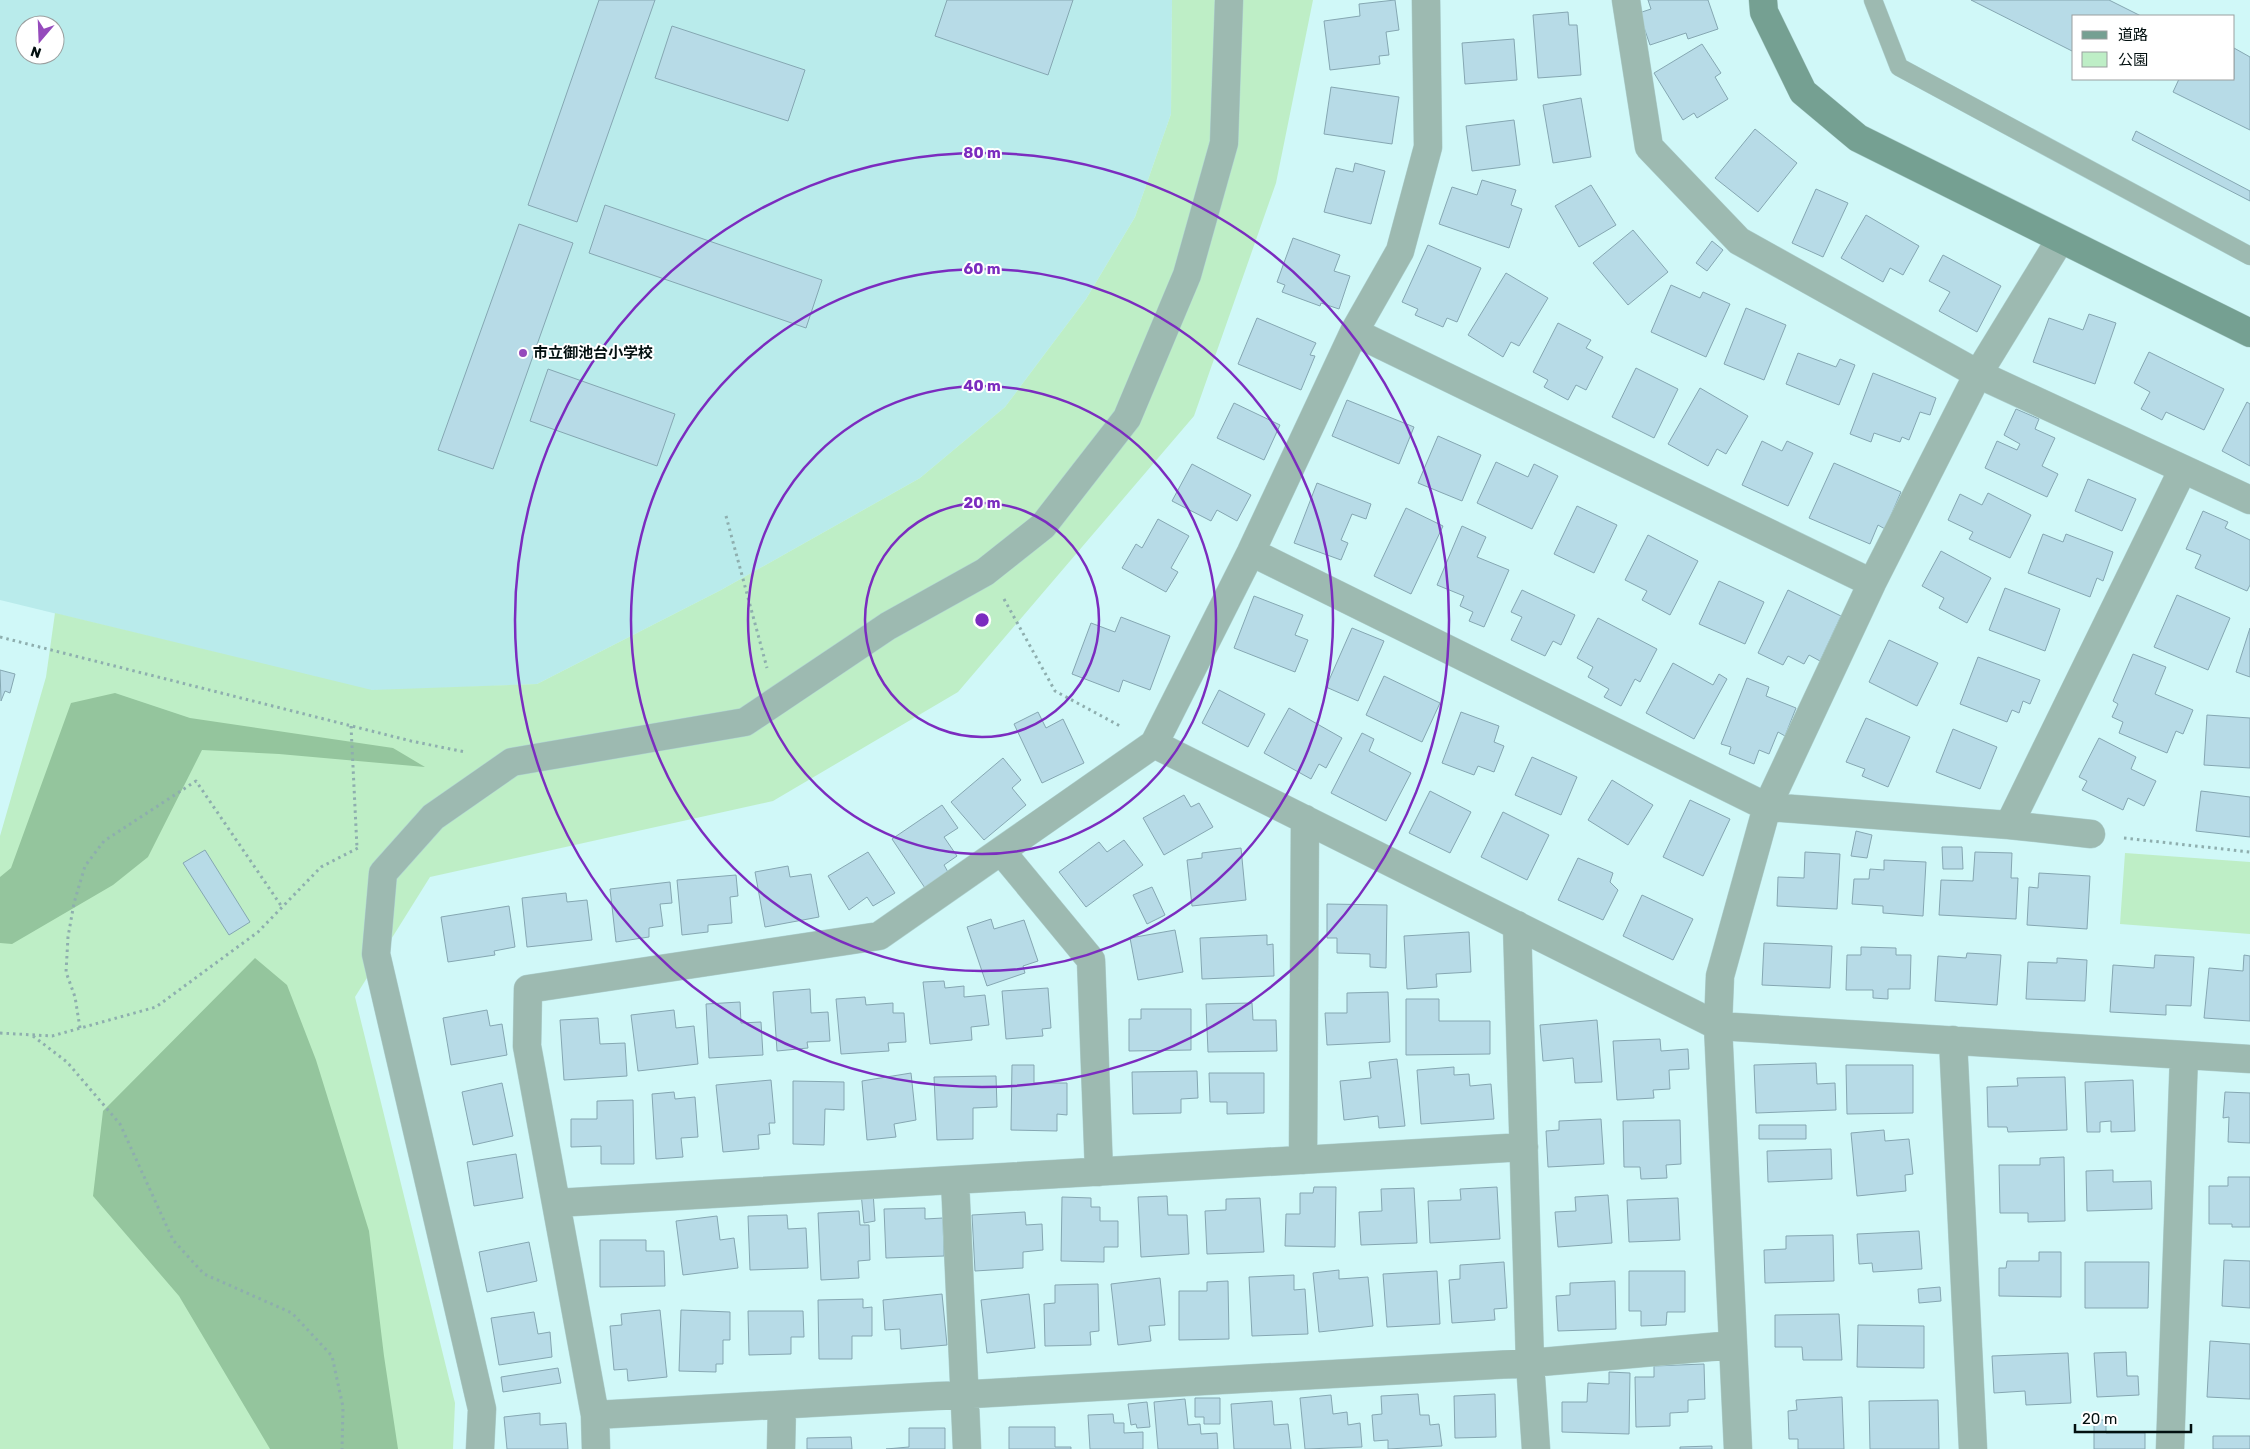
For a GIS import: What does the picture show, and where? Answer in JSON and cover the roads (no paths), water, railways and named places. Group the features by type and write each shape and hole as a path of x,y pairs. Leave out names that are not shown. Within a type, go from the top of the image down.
{"street":[{"path":"480,1449 482,1410 376,954 383,872 433,817 512,762 745,722 888,626 984,572 1043,526 1127,418 1187,276 1224,143 1229,0"},
{"path":"596,1449 594,1415 527,1046 528,989 879,936 1154,744 1251,552 1354,332 1400,251 1428,147 1426,0"},
{"path":"1626,0 1649,147 1739,241 1978,374 2250,500"},
{"path":"1763,0 1764,12 1803,92 1858,138 2250,333"},
{"path":"1738,1449 1718,1026 1720,976 1767,807 1872,583 1978,374 2060,240"},
{"path":"1354,332 1872,583"},
{"path":"2009,825 2183,469"},
{"path":"1251,552 1767,807 2009,825 2091,834"},
{"path":"1154,744 1718,1026 2250,1059"},
{"path":"1303,1160 1305,819"},
{"path":"1001,851 1091,960 1099,1172"},
{"path":"1517,925 1530,1363 1536,1449"},
{"path":"1953,1040 1973,1449"},
{"path":"2170,1449 2184,1055"},
{"path":"556,1203 1524,1147"},
{"path":"955,1180 967,1449"},
{"path":"594,1415 1530,1363 1734,1345"},
{"path":"781,1449 782,1405"}],"lane":[{"path":"1873,0 1899,67 2250,256"}],"place":[{"name":"市立御池台小学校","path":"523,353"}]}
